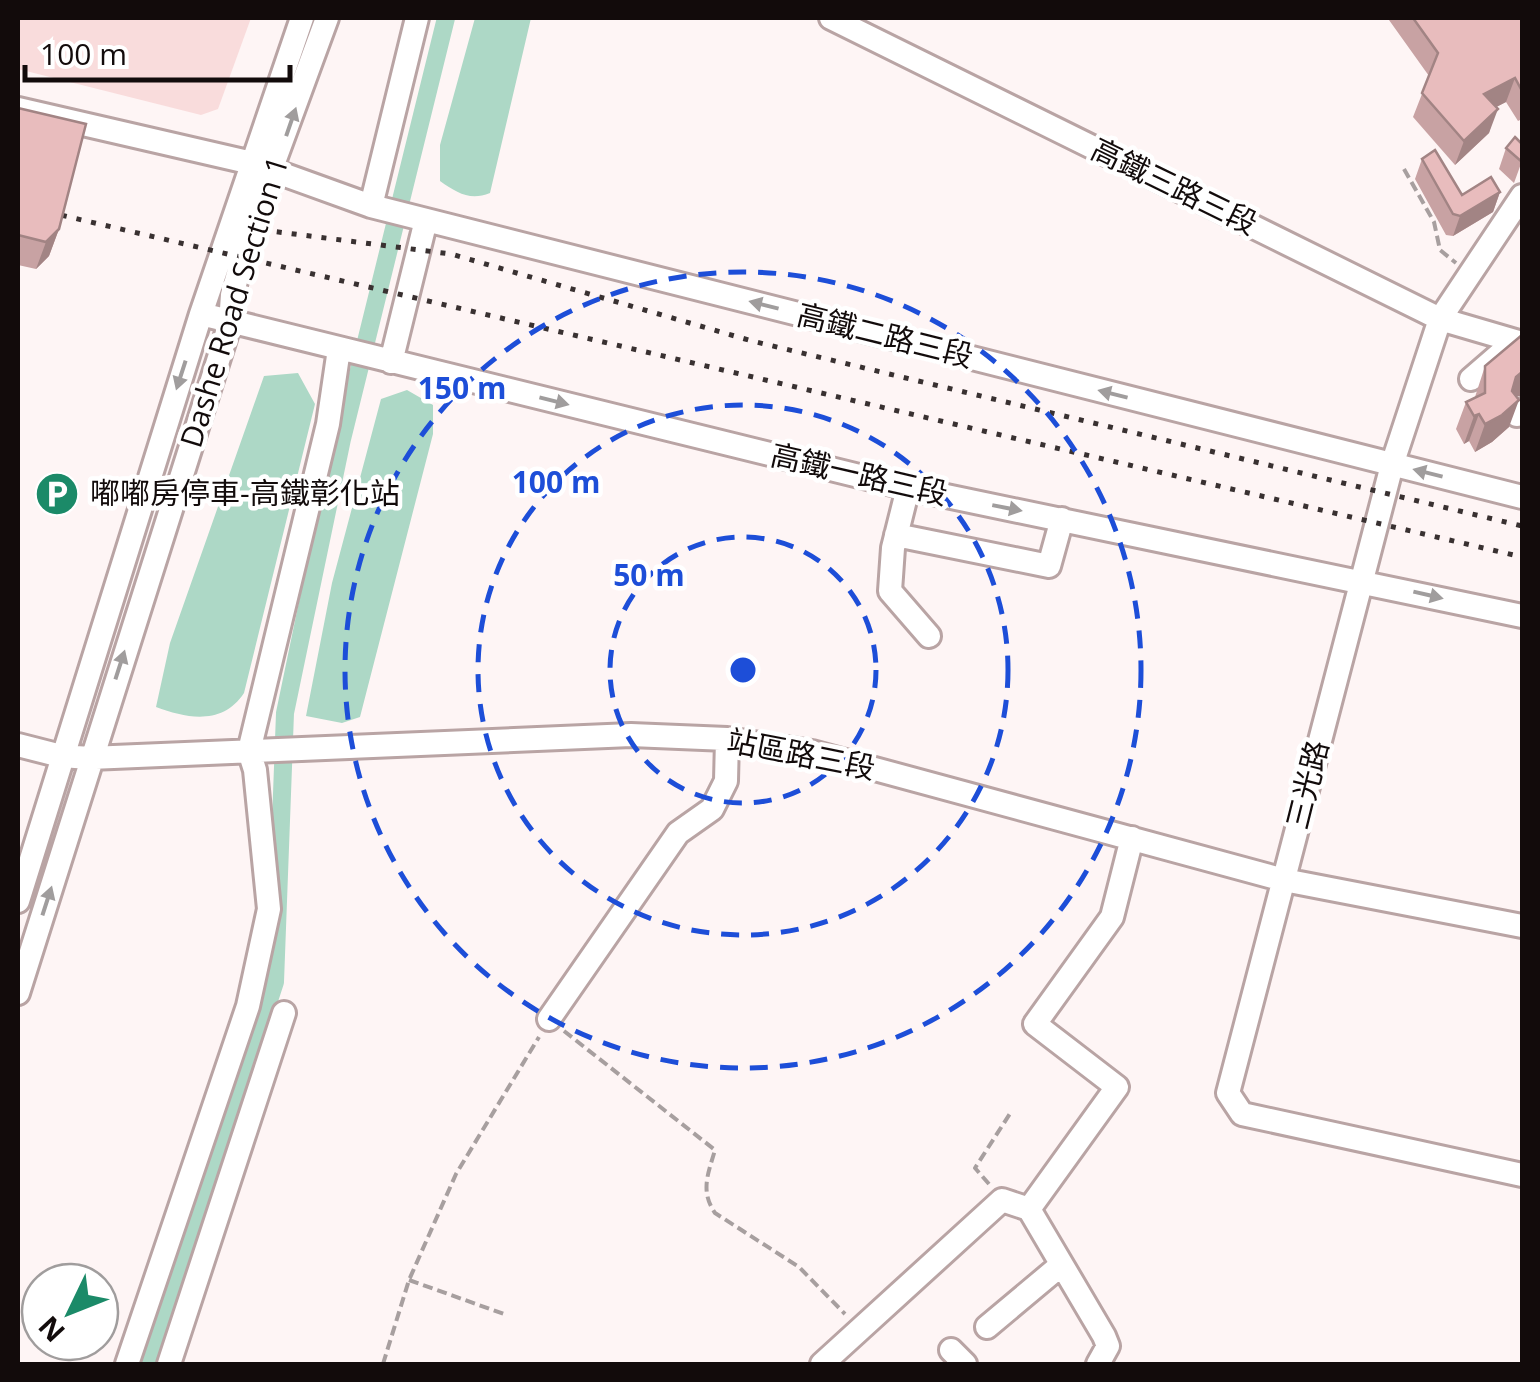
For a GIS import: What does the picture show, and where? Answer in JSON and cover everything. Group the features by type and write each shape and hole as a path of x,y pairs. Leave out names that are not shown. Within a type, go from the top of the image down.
{"street":[{"name":"Dashe Road Section 1","path":"18,994 230,323 263,167 302,18"},
{"name":"Dashe Road Section 1","path":"18,901 201,314 327,18"},
{"path":"371,206 417,18"},
{"name":"高鐵三路三段","path":"831,18 1440,318 1520,340"},
{"name":"高鐵二路三段","path":"18,108 263,167 371,206 1522,497"},
{"name":"三光路","path":"1522,196 1440,318 1392,464 1228,1093 1232,1105 1242,1114 1522,1175"},
{"path":"391,362 426,220"},
{"name":"高鐵一路三段","path":"201,314 908,488 1522,616"},
{"path":"1472,379 1520,340"},
{"path":"127,1364 248,1006 269,909 255,770 249,751 328,424 338,349"},
{"path":"908,488 896,535 890,591 930,636"},
{"path":"896,535 1049,566 1062,519"},
{"name":"站區路三段","path":"18,746 90,758 631,735 727,739 812,752 1284,880 1522,926"},
{"path":"550,1020 678,833 712,809 726,781 727,739"},
{"path":"1029,1209 1117,1088 1035,1024 1112,917 1132,838"},
{"path":"169,1364 284,1014"},
{"path":"822,1364 1002,1200 1029,1209 1108,1346 1098,1364"},
{"path":"986,1327 1061,1265"}],"path":[{"path":"1404,169 1434,222 1440,250 1470,274"},
{"path":"383,1364 410,1280 456,1174 550,1020 715,1150 704,1185 706,1200 715,1213 800,1267 859,1329"},
{"path":"1002,1200 975,1168 1011,1112"},
{"path":"410,1280 504,1314"}],"shaded area":[{"path":"18,18 251,18 218,109 201,115 18,69"},
{"path":"475,18 531,18 490,193 470,196 440,181 440,145"},
{"path":"298,373 315,404 244,693 236,703 215,715 192,716 156,707 170,643 264,376"},
{"path":"407,390 433,405 433,434 360,717 342,723 306,716 332,583 381,399"}],"building":[{"path":"1413,18 1522,18 1522,91 1515,78 1484,94 1498,109 1464,141 1422,93 1438,53"},
{"path":"18,108 86,124 59,229 46,242 18,235"},
{"path":"1515,137 1522,144 1522,162 1506,148"},
{"path":"1435,150 1462,195 1491,177 1500,192 1460,216 1453,214 1422,159"},
{"path":"1522,335 1522,372 1512,391 1519,400 1485,424 1479,414 1474,416 1466,402 1485,393 1485,366"}],"waterway":[{"path":"150,1364 275,982 285,713 342,439 446,18"}],"railway":[{"path":"18,205 1522,557"},
{"path":"247,228 451,254 752,341 1522,526"}],"place":[{"name":"嘟嘟房停車-高鐵彰化站","path":"57,494"}]}
